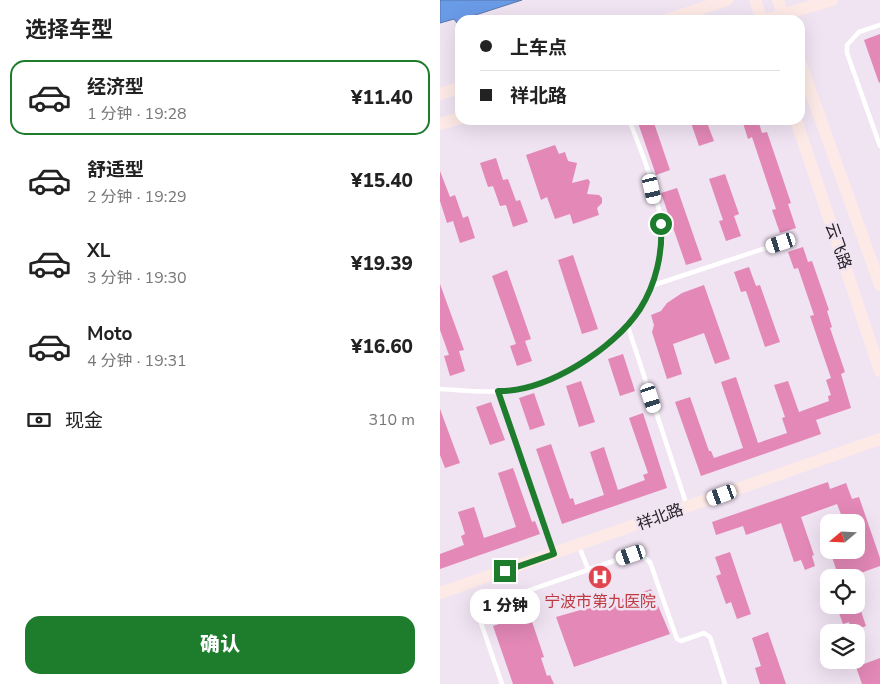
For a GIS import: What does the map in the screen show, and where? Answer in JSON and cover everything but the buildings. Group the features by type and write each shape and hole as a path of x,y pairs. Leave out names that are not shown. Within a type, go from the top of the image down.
{"main road":[{"path":"681,15 727,0"},
{"path":"755,0 762,15"},
{"path":"778,0 783,15"},
{"path":"790,15 832,0"},
{"name":"云飞路","path":"805,76 880,285"},
{"path":"440,94 455,90"},
{"path":"440,124 455,120"},
{"name":"云飞路","path":"798,125 880,371"},
{"name":"祥北路","path":"440,593 579,546 880,439"}],"lane":[{"path":"880,25 859,32 847,45 847,52 880,146"},
{"path":"440,389 498,391 541,382 571,370 588,360 640,309 651,286 662,244 661,224 642,152 631,125"},
{"path":"651,286 781,243"},
{"path":"626,324 687,507"},
{"path":"498,391 554,554"},
{"path":"579,546 588,569"},
{"path":"502,684 479,612 484,606 631,555 646,557 650,562 676,638 681,640 704,633 710,638 725,684"}],"water":[{"path":"440,0 522,0 476,15 455,15 455,20 440,23"}],"place":[{"name":"宁波市第九医院","path":"600,577"}],"route":[{"path":"505,571 554,554 498,391 550,379 571,370 588,360 626,324 640,309 656,271 662,244 661,224"}]}
